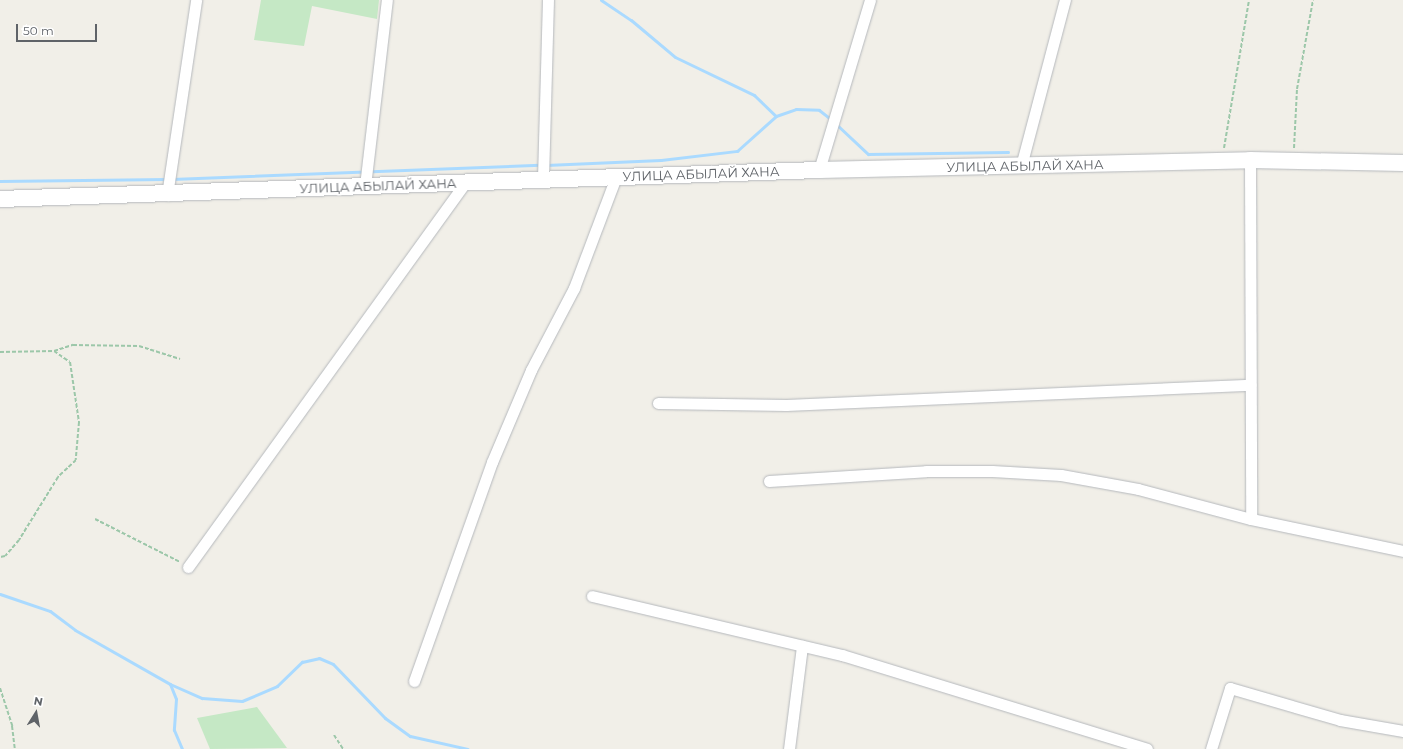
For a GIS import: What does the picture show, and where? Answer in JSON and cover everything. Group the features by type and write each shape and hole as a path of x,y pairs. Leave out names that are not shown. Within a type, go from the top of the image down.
{"main road":[{"name":"УЛИЦА АБЫЛАЙ ХАНА","path":"0,199 167,195 544,178 819,170 1250,160 1403,163"}],"street":[{"path":"167,195 196,0"},
{"path":"365,186 387,0"},
{"path":"544,178 548,0"},
{"path":"819,170 870,0"},
{"path":"1020,166 1065,0"},
{"path":"1250,160 1251,518"},
{"path":"414,681 492,462 531,370 574,288 616,177"},
{"path":"188,566 466,182"},
{"path":"658,403 786,405 1251,385"},
{"path":"769,481 926,471 992,471 1061,475 1138,489 1251,518 1403,551"},
{"path":"592,596 842,655 1147,749"},
{"path":"789,749 802,646"},
{"path":"1211,749 1230,688 1340,720 1403,731"}],"path":[{"path":"1222,161 1249,0"},
{"path":"1293,161 1296,89 1313,0"},
{"path":"0,352 54,351 74,345 139,346 180,359"},
{"path":"0,557 5,556 19,540 58,477 76,460 79,422 70,362 54,351"},
{"path":"95,519 188,566"},
{"path":"0,688 12,726 15,749"},
{"path":"334,735 343,749"}],"green space":[{"path":"261,0 379,0 377,19 312,6 304,46 254,40"},
{"path":"257,707 287,748 210,749 197,718"}],"waterway":[{"path":"601,0 631,20 675,57 754,95 776,116"},
{"path":"546,165 661,160 737,151 776,116 796,109 819,110 832,120"},
{"path":"836,124 868,154 1008,152"},
{"path":"172,179 540,165"},
{"path":"0,181 167,179"},
{"path":"0,594 50,611 75,630 170,684 176,699 174,730 182,749"},
{"path":"170,684 202,698 242,701 277,686 302,662 319,658 333,664 385,718 410,736 468,749"}]}
